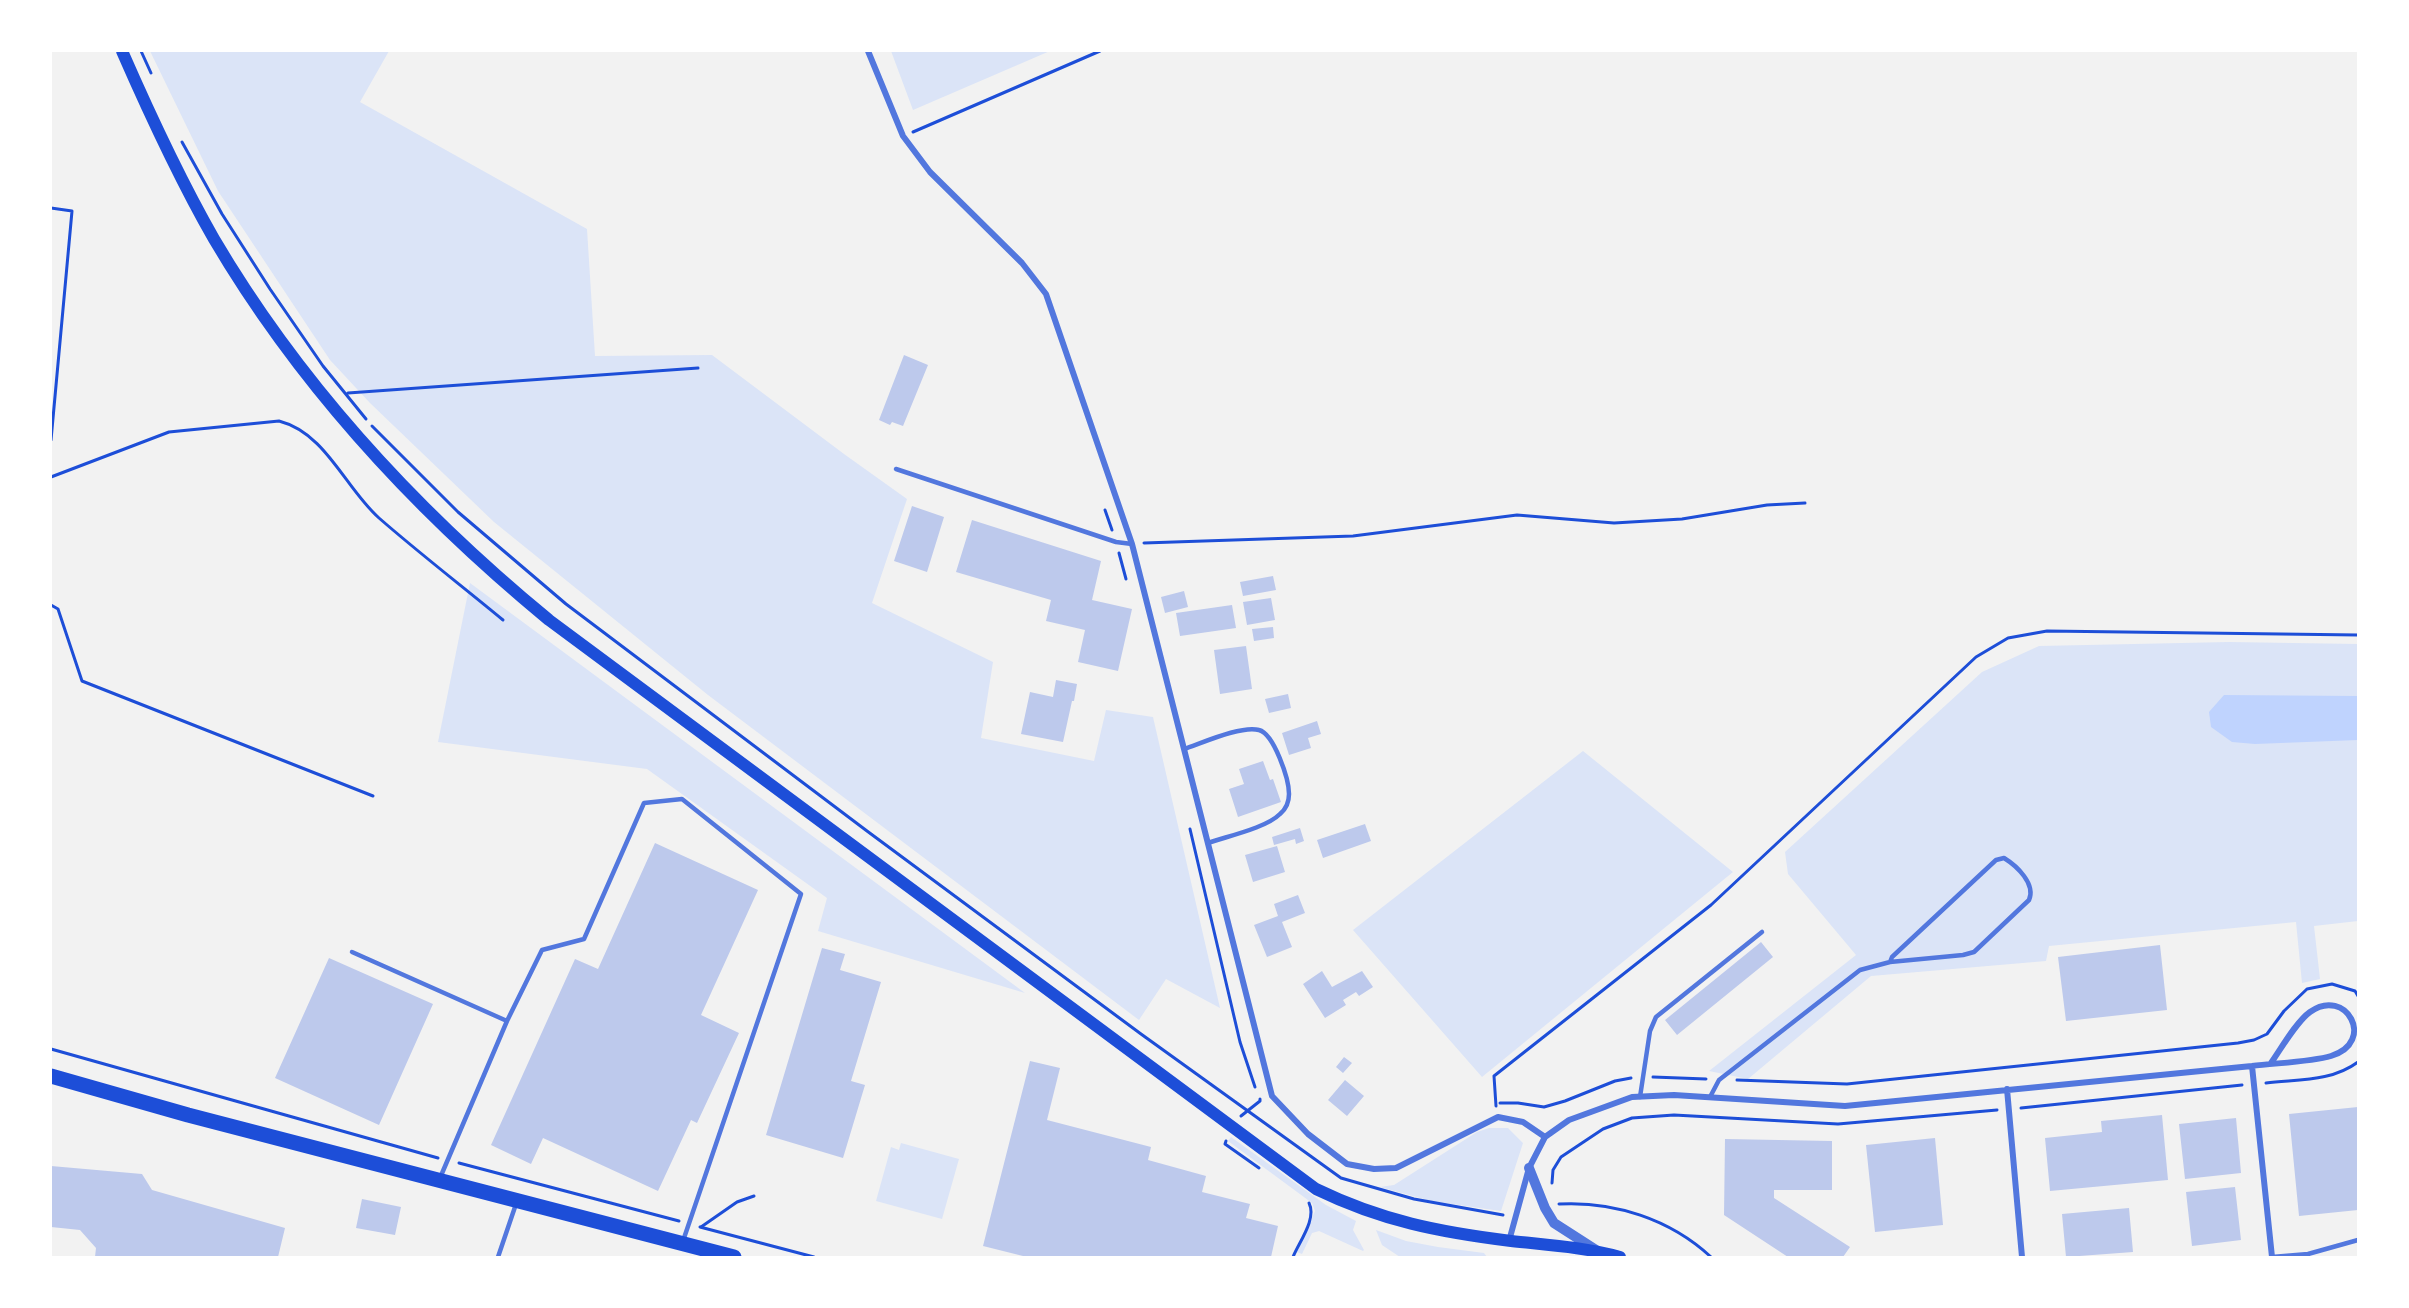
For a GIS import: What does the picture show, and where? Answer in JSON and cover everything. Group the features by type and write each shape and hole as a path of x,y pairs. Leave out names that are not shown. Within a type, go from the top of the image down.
{"main road":[{"path":"122,51 171,160 214,240 258,308 325,396 378,458 439,523 495,575 549,620 1316,1189 1382,1217 1425,1227 1509,1241 1597,1251 1620,1257"},
{"path":"51,1076 188,1115 682,1243 697,1252 734,1257"}],"street":[{"path":"868,51 903,136 930,172 1022,263 1046,294 1132,544 1272,1096 1308,1134 1347,1164 1374,1169 1396,1168 1498,1117 1523,1122 1545,1137"},
{"path":"1509,1241 1529,1168 1545,1137 1569,1120 1600,1107 1640,1097 1674,1095 1845,1106 2271,1064 2332,1056 2350,1044 2356,1035 2352,1019 2342,1007 2324,1005 2310,1012 2271,1064"},
{"path":"2252,1066 2272,1257"},
{"path":"2007,1089 2022,1257"},
{"path":"1529,1168 1545,1208 1554,1223 1597,1251"}],"lane":[{"path":"896,470 1116,542 1132,544"},
{"path":"1184,749 1242,730 1257,729 1266,732 1275,743 1289,793 1287,806 1280,815 1265,823 1208,843"},
{"path":"439,1180 507,1021 542,950 584,939 644,802 682,800 801,894 682,1243"},
{"path":"1710,1097 1719,1080 1860,970 1890,962 1974,952 2029,900 2030,885 2012,862 2004,858 1996,860 1892,957 1890,962"},
{"path":"1640,1097 1650,1031 1656,1017 1762,932"},
{"path":"352,952 507,1021"},
{"path":"498,1257 516,1201"},
{"path":"2272,1257 2308,1254 2358,1240"}],"path":[{"path":"141,51 155,84"},
{"path":"903,136 1100,51"},
{"path":"179,136 222,214 270,289 323,366 369,423 458,512 566,604 1141,1035 1341,1178 1414,1198 1515,1216"},
{"path":"51,208 72,211 51,440"},
{"path":"325,396 699,368"},
{"path":"51,477 170,432 279,421 293,425 312,438 377,516 503,620"},
{"path":"1132,544 1353,536 1517,515 1614,523 1682,519 1767,505 1805,503"},
{"path":"1105,508 1127,582"},
{"path":"51,605 58,609 82,681 373,796"},
{"path":"1498,1117 1494,1076 1711,905 1976,657 2008,639 2047,631 2358,635"},
{"path":"1190,828 1240,1042 1260,1101 1247,1110 1232,1127 1226,1136 1226,1144 1262,1170"},
{"path":"1496,1104 1518,1103 1544,1107 1615,1081 1643,1076 1847,1084 2238,1043 2254,1040 2266,1034 2284,1011 2307,989 2332,984 2355,991 2358,996"},
{"path":"51,1049 447,1160 814,1257"},
{"path":"1554,1191 1553,1170 1561,1157 1603,1128 1632,1118 1674,1115 1838,1124 2322,1078 2344,1072 2358,1062"},
{"path":"700,1227 737,1202 754,1196"},
{"path":"1293,1257 1311,1218 1312,1210 1310,1204 1300,1197"},
{"path":"1556,1199 1560,1204"},
{"path":"1545,1208 1560,1204 1594,1205 1630,1211 1665,1225 1712,1257"}],"shaded area":[{"path":"150,51 389,51 360,102 587,229 595,356 712,355 907,499 872,603 993,662 981,738 1094,761 1106,710 1153,717 1220,1008 1166,979 1139,1020 708,695 494,522 370,403 330,360 218,191"},
{"path":"891,51 1050,51 913,110"},
{"path":"470,583 1025,993 818,931 827,898 647,769 438,742"},
{"path":"2229,642 2358,644 2358,921 2314,926 2320,979 2302,983 2296,922 2049,946 2046,961 1871,976 1748,1079 1709,1071 1856,955 1788,874 1785,852 1982,672 2039,646"},
{"path":"1583,751 1733,872 1482,1077 1353,930"},
{"path":"1489,1128 1508,1128 1523,1143 1501,1211 1431,1201 1380,1187 1394,1185 1477,1132"},
{"path":"1231,1137 1326,1205 1356,1221 1353,1230 1364,1250 1319,1231 1312,1233 1302,1254 1297,1252 1315,1211 1312,1203 1228,1141"},
{"path":"901,1143 959,1159 942,1219 876,1201 891,1147 899,1150"},
{"path":"1376,1230 1406,1241 1484,1253 1487,1257 1400,1257 1382,1245"}],"water":[{"path":"2224,695 2358,696 2358,740 2255,744 2232,742 2211,727 2209,712"}],"building":[{"path":"904,355 928,365 903,426 892,422 890,425 879,420"},
{"path":"912,506 944,517 927,572 894,561"},
{"path":"972,520 1101,561 1092,600 1132,609 1118,671 1078,662 1085,630 1046,621 1051,600 956,572"},
{"path":"1273,576 1276,590 1243,596 1240,582"},
{"path":"1184,591 1188,607 1165,613 1161,597"},
{"path":"1271,598 1275,620 1247,625 1243,602"},
{"path":"1232,605 1236,628 1180,636 1176,613"},
{"path":"1273,627 1274,638 1254,641 1252,629"},
{"path":"1246,646 1252,689 1220,694 1214,650"},
{"path":"1056,680 1077,684 1063,742 1021,734 1030,692 1053,697"},
{"path":"1288,694 1291,708 1269,713 1265,699"},
{"path":"1317,721 1321,734 1308,738 1311,748 1289,755 1282,733"},
{"path":"1263,761 1270,780 1273,779 1281,802 1238,817 1229,789 1244,784 1239,769"},
{"path":"1365,824 1371,841 1323,858 1317,840"},
{"path":"1300,828 1304,841 1296,844 1295,839 1274,845 1272,837"},
{"path":"655,843 758,890 701,1015 739,1033 697,1123 691,1120 658,1191 543,1138 531,1164 491,1145 575,959 598,969"},
{"path":"1277,846 1285,872 1253,882 1245,855"},
{"path":"1298,895 1305,913 1282,922 1292,947 1267,957 1254,925 1278,916 1274,904"},
{"path":"1761,942 1773,957 1677,1035 1665,1020"},
{"path":"2160,945 2167,1010 2066,1021 2058,957"},
{"path":"822,948 845,954 840,970 881,982 851,1081 865,1085 843,1158 766,1135"},
{"path":"329,958 433,1004 379,1125 275,1078"},
{"path":"1322,971 1332,987 1362,971 1373,987 1359,996 1356,992 1343,1000 1346,1005 1325,1018 1303,984"},
{"path":"1344,1057 1352,1063 1343,1073 1336,1067"},
{"path":"1030,1061 1060,1068 1047,1120 1151,1147 1148,1160 1206,1176 1202,1192 1250,1204 1246,1218 1278,1226 1271,1257 1027,1257 983,1246"},
{"path":"1345,1080 1364,1096 1347,1116 1328,1100"},
{"path":"2358,1107 2358,1210 2299,1216 2289,1114"},
{"path":"2162,1115 2168,1180 2050,1191 2045,1138 2102,1132 2101,1121"},
{"path":"2236,1118 2241,1173 2185,1179 2179,1124"},
{"path":"1935,1138 1943,1225 1875,1232 1866,1145"},
{"path":"1725,1139 1832,1141 1832,1190 1774,1190 1774,1198 1850,1247 1843,1257 1788,1257 1724,1215"},
{"path":"51,1166 142,1174 152,1190 285,1228 278,1257 95,1257 96,1248 80,1230 51,1227"},
{"path":"2235,1187 2241,1240 2192,1246 2186,1192"},
{"path":"362,1199 401,1207 395,1235 356,1228"},
{"path":"2129,1208 2133,1252 2066,1257 2062,1214"}]}
